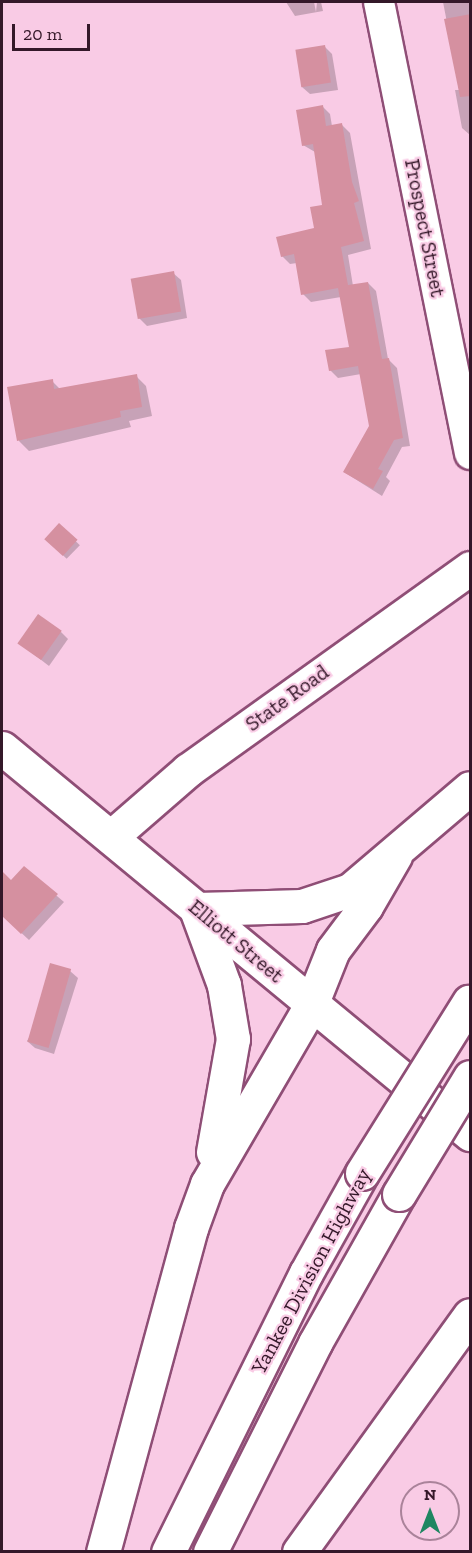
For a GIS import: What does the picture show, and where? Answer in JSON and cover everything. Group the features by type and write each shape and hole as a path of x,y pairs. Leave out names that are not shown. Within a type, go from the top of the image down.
{"main road":[{"name":"State Road","path":"111,837 188,770 471,568"},
{"name":"Elliott Street","path":"2,748 311,1005 471,1134"},
{"path":"103,1551 191,1228 207,1184 233,1039 224,985 196,909 314,904 350,890 395,856 471,788"},
{"path":"207,1184 311,1005 333,950 366,906 395,856"},
{"name":"Yankee Division Highway","path":"168,1551 306,1273 362,1173 470,1001"},
{"name":"Yankee Division Highway","path":"210,1551 315,1343 399,1194 471,1077"},
{"path":"299,1551 460,1340 471,1315"}],"street":[{"name":"Prospect Street","path":"379,2 471,454"}],"building":[{"path":"471,14 471,96 460,97 444,19"},
{"path":"325,45 331,83 301,87 295,50"},
{"path":"323,105 326,126 342,123 352,182 359,201 354,203 364,241 341,247 348,285 368,282 382,359 389,358 403,438 394,440 378,469 383,471 373,489 343,472 369,426 358,366 329,371 325,350 349,347 338,288 301,295 294,254 281,257 276,237 314,228 310,207 322,205 313,144 302,146 296,110"},
{"path":"174,271 181,311 138,319 131,279"},
{"path":"137,374 142,407 120,411 121,417 17,441 7,387 53,379 54,389"},
{"path":"59,523 78,540 63,556 44,539"},
{"path":"38,614 62,631 41,660 17,643"},
{"path":"24,866 58,894 21,934 2,916 2,871 11,880"},
{"path":"50,963 71,969 49,1048 27,1042"}]}
